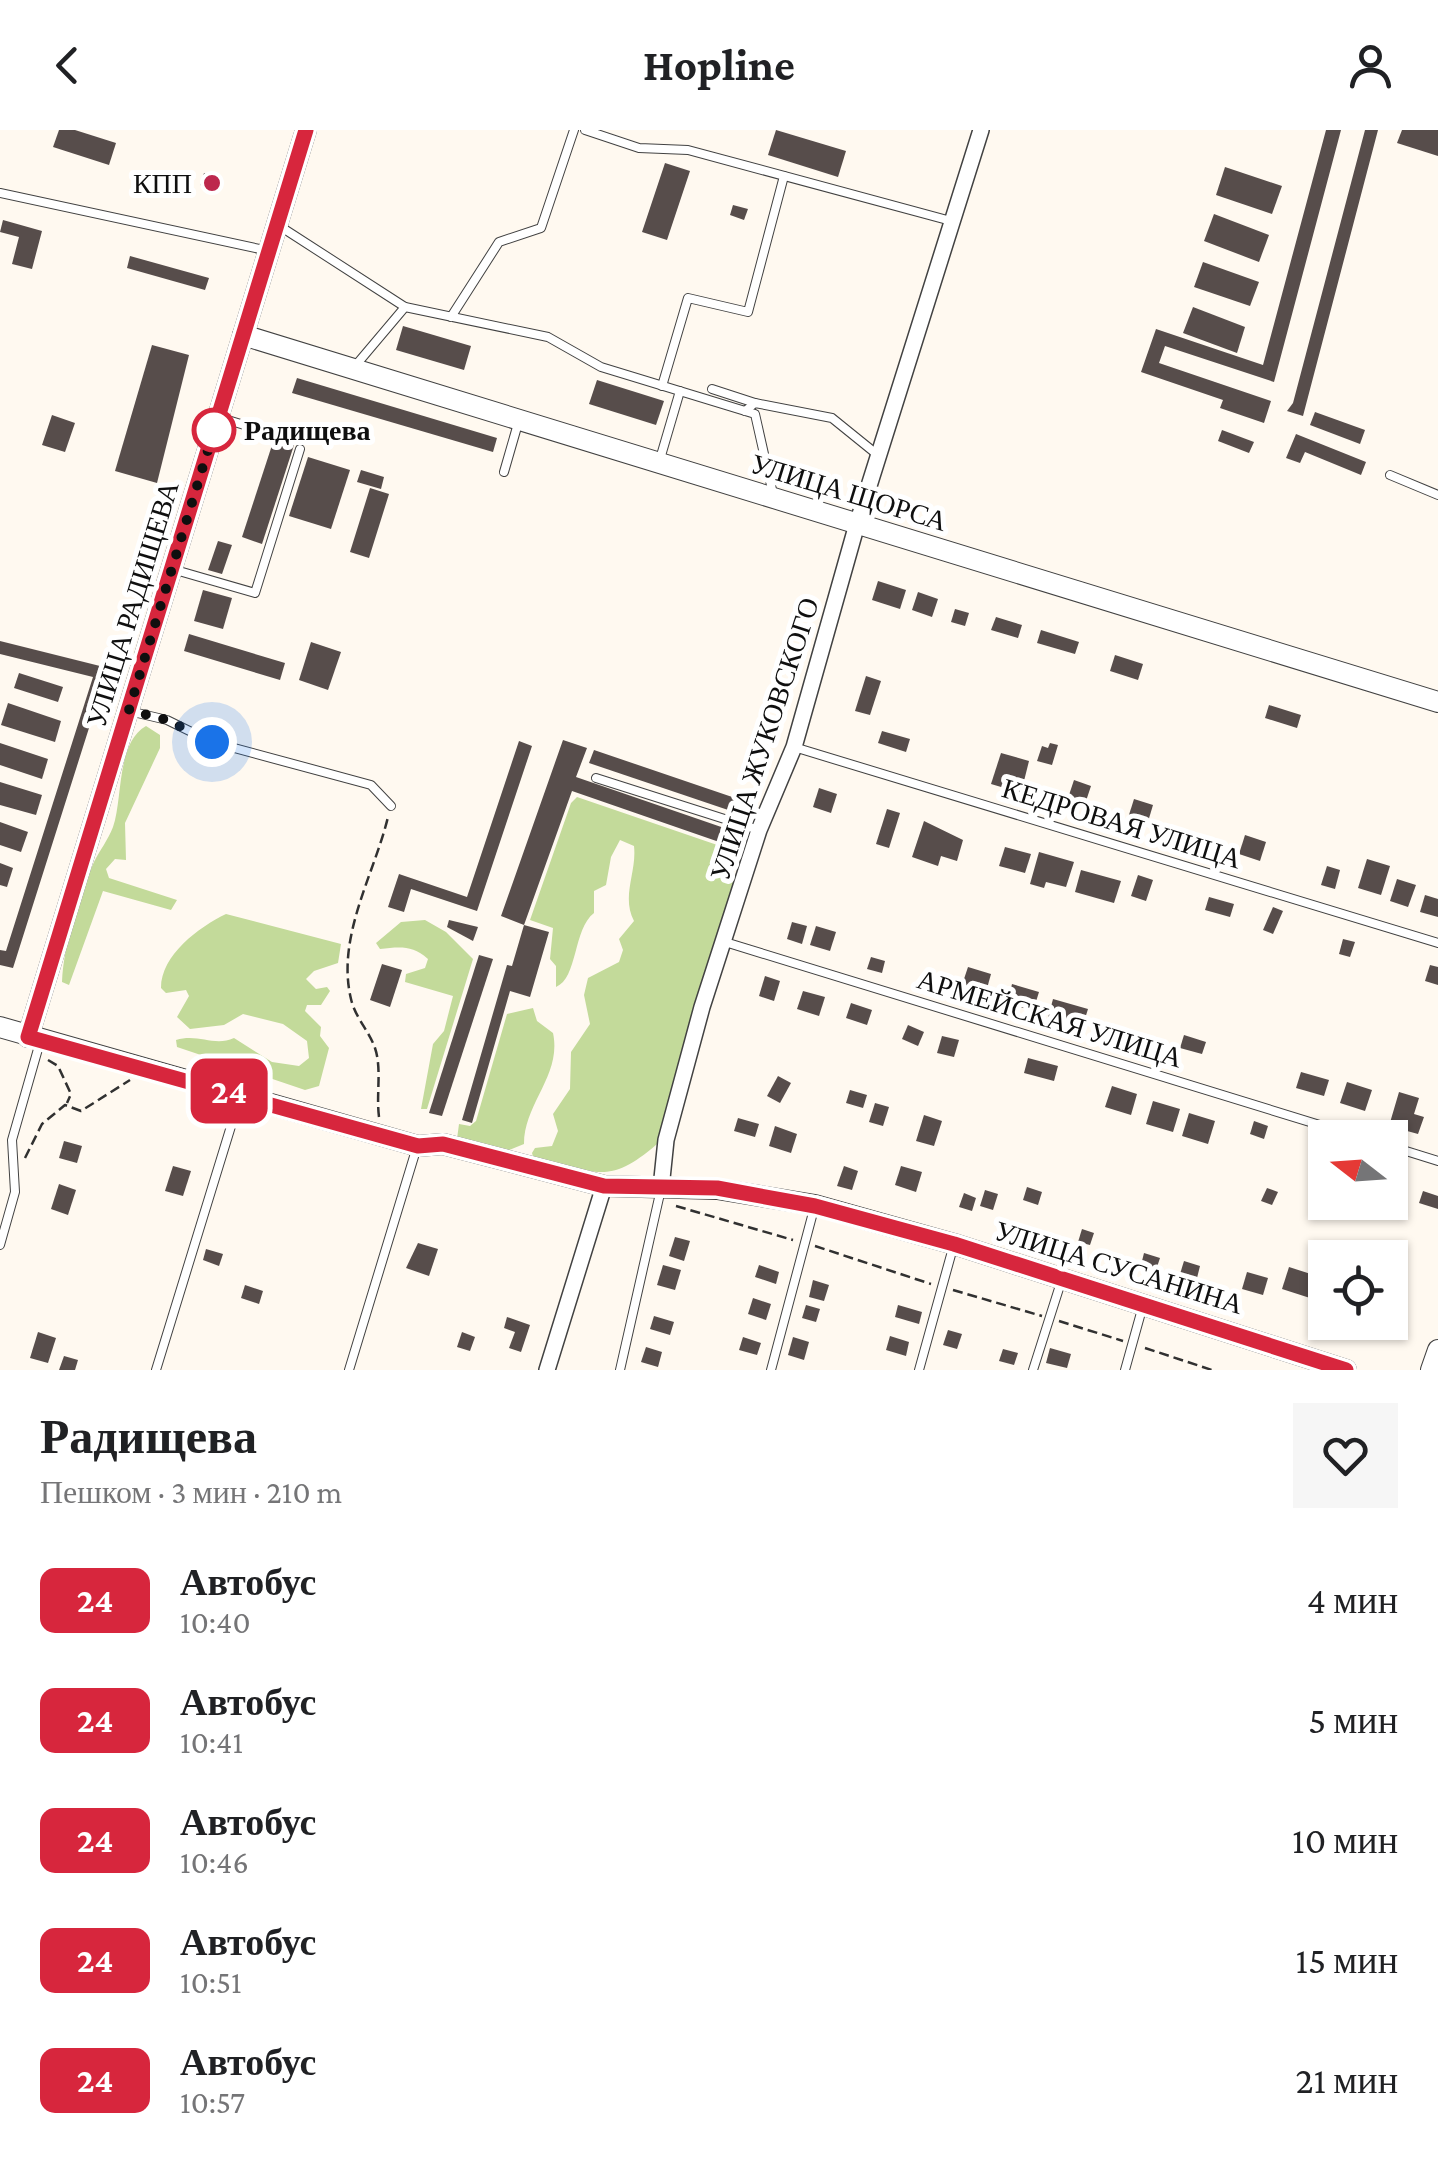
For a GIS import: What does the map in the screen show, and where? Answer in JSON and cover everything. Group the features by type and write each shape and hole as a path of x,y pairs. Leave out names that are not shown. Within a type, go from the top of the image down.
{"street":[{"name":"УЛИЦА РАДИЩЕВА","path":"35,1044 129,710 306,130"},
{"name":"УЛИЦА ЖУКОВСКОГО","path":"662,1188 666,1140 725,942 759,830 794,747 878,456 981,130"},
{"name":"УЛИЦА ЩОРСА","path":"243,335 1438,702"},
{"name":"УЛИЦА СУСАНИНА","path":"0,1027 35,1044 241,1094 418,1146 443,1144 604,1186 717,1188 815,1206 954,1244 1346,1370"},
{"path":"547,1370 604,1186"},
{"path":"1431,1370 1438,1350"}],"lane":[{"path":"451,317 499,242 541,228 574,130"},
{"path":"586,130 639,148 688,150 951,221"},
{"path":"662,386 688,298 748,312 784,176"},
{"path":"0,193 269,250"},
{"path":"277,225 405,307 548,337 601,367 755,414 774,498"},
{"path":"352,369 405,307"},
{"path":"712,389 832,418 878,456"},
{"path":"659,463 680,392"},
{"path":"744,411 755,402"},
{"path":"218,417 268,432"},
{"path":"504,472 519,420"},
{"path":"172,569 254,594 300,449"},
{"path":"1390,475 1438,495"},
{"path":"129,710 167,720 212,742 372,784 390,806"},
{"name":"КЕДРОВАЯ УЛИЦА","path":"794,747 1438,943"},
{"path":"596,778 759,830"},
{"name":"АРМЕЙСКАЯ УЛИЦА","path":"725,942 1308,1121"},
{"path":"0,1245 17,1172 12,1140 35,1044"},
{"path":"156,1370 241,1094"},
{"path":"349,1370 418,1146"},
{"path":"1408,1152 1438,1161"},
{"name":"УЛИЦА ЖУКОВСКОГО","path":"620,1370 662,1188"},
{"path":"770,1370 815,1206"},
{"path":"919,1370 954,1244"},
{"path":"1033,1370 1062,1280"},
{"path":"1124,1370 1144,1304"}],"path":[{"path":"381,1134 374,1044 350,998 349,965 358,912 390,806"},
{"path":"17,1172 42,1124 66,1105 71,1094 58,1066 35,1044"},
{"path":"66,1105 81,1111 146,1069"},
{"path":"805,1243 1212,1370"}],"green space":[{"path":"146,726 160,735 160,748 125,823 126,860 115,859 106,869 109,878 177,900 171,910 103,891 69,985 62,982 73,921 94,862 113,827 125,758 136,734"},
{"path":"577,797 726,848 735,877 657,1144 623,1167 597,1172 534,1160 532,1153 535,1148 552,1146 558,1131 553,1114 570,1089 571,1052 590,1024 584,995 588,978 619,962 623,950 619,939 634,921 629,893 634,846 620,840 611,857 606,885 594,891 594,913 582,930 568,974 556,987 556,966 550,959 553,928 530,920 571,803"},
{"path":"226,914 341,944 338,963 314,971 306,979 316,989 327,987 330,991 321,1005 307,1005 305,1011 321,1027 320,1036 329,1048 319,1086 305,1090 177,1047 176,1040 184,1038 234,1038 272,1062 299,1066 309,1058 307,1041 283,1024 243,1014 224,1025 190,1029 177,1017 189,996 186,990 166,993 161,988 167,964 194,934"},
{"path":"425,920 446,932 473,959 427,1109 421,1109 433,1044 444,1031 453,996 405,982 406,974 425,968 428,959 422,954 406,948 380,949 376,943 401,922"},
{"path":"533,1008 537,1021 553,1033 554,1048 524,1144 502,1153 457,1139 459,1124 470,1126 476,1121 507,1014"}],"building":[{"path":"59,130 75,130 116,143 109,165 53,147"},
{"path":"776,130 846,151 838,177 768,155"},
{"path":"1326,130 1341,130 1274,382 1165,346 1159,363 1271,401 1264,423 1220,408 1223,400 1141,372 1156,329 1263,365"},
{"path":"1365,130 1378,130 1303,416 1287,411 1293,403"},
{"path":"1402,130 1438,130 1438,156 1397,143"},
{"path":"665,163 690,171 667,240 642,232"},
{"path":"1225,167 1282,186 1272,214 1216,195"},
{"name":"КПП","path":"204,173 223,180 219,192 200,185"},
{"path":"733,205 748,209 744,220 730,215"},
{"path":"1214,214 1269,235 1259,262 1204,241"},
{"path":"3,220 42,231 32,269 12,264 19,237 0,232"},
{"path":"130,256 209,278 205,290 127,268"},
{"path":"1203,262 1259,282 1250,306 1194,287"},
{"path":"1193,307 1245,327 1237,353 1183,333"},
{"path":"403,326 471,346 464,370 396,350"},
{"path":"152,345 189,355 157,483 115,471"},
{"path":"297,378 497,438 493,452 292,393"},
{"path":"597,380 664,401 656,425 589,404"},
{"path":"1315,412 1365,430 1360,444 1310,425"},
{"path":"52,415 75,423 65,452 42,445"},
{"path":"1222,430 1254,442 1249,453 1218,441"},
{"path":"1296,434 1366,462 1361,475 1305,452 1300,463 1286,458"},
{"path":"275,436 295,442 262,544 242,537"},
{"path":"308,457 350,470 331,529 289,516"},
{"path":"361,470 384,477 381,489 357,482"},
{"path":"370,488 389,494 369,558 350,552"},
{"path":"218,541 232,545 222,574 208,570"},
{"path":"878,581 906,590 900,609 872,600"},
{"path":"203,590 232,598 223,629 194,621"},
{"path":"918,592 938,599 932,617 912,610"},
{"path":"955,609 969,613 965,626 951,622"},
{"path":"996,617 1022,625 1018,638 991,630"},
{"path":"1041,630 1079,642 1075,654 1037,643"},
{"path":"189,634 285,663 280,680 184,651"},
{"path":"0,641 108,668 13,968 0,965 0,950 6,951 93,677 0,654"},
{"path":"311,642 341,652 328,690 299,680"},
{"path":"1115,655 1143,664 1138,680 1110,671"},
{"path":"19,673 63,687 58,702 14,688"},
{"path":"866,676 881,681 870,715 855,711"},
{"path":"8,703 61,721 55,742 1,725"},
{"path":"1269,705 1301,715 1297,728 1265,718"},
{"path":"882,731 910,739 906,752 878,743"},
{"path":"563,740 587,748 576,777 730,830 725,844 572,791 524,925 501,916"},
{"path":"519,741 532,746 477,911 411,889 404,912 388,907 399,874 467,897"},
{"path":"0,743 48,759 42,779 0,765"},
{"path":"1050,743 1058,745 1052,765 1037,761 1042,746 1048,748"},
{"path":"594,750 741,800 737,813 589,763"},
{"path":"1001,753 1029,761 1021,793 991,784"},
{"path":"1074,780 1091,786 1084,807 1067,801"},
{"path":"0,782 42,795 36,815 0,805"},
{"path":"819,788 837,794 831,813 813,807"},
{"path":"1134,799 1153,805 1147,825 1128,818"},
{"path":"887,809 900,813 889,848 876,844"},
{"path":"924,821 963,840 957,861 941,856 938,866 912,857"},
{"path":"0,822 28,832 21,852 0,845"},
{"path":"1245,835 1266,842 1260,861 1239,854"},
{"path":"1005,847 1031,854 1025,873 999,866"},
{"path":"1039,852 1074,862 1066,887 1046,882 1044,888 1030,884"},
{"path":"1367,859 1390,866 1381,895 1358,888"},
{"path":"0,863 13,868 7,887 0,885"},
{"path":"1327,866 1340,870 1335,889 1321,885"},
{"path":"1081,870 1121,881 1114,903 1075,892"},
{"path":"1138,875 1153,880 1146,901 1131,896"},
{"path":"1397,879 1416,885 1408,907 1390,901"},
{"path":"1425,895 1438,899 1438,917 1420,912"},
{"path":"1209,897 1234,904 1230,917 1205,910"},
{"path":"1273,907 1283,911 1273,934 1263,930"},
{"path":"449,920 478,927 473,941 447,927"},
{"path":"792,922 807,926 802,944 787,939"},
{"path":"524,925 549,932 530,997 510,991 472,1123 462,1120 507,965 512,966"},
{"path":"816,926 836,932 830,951 810,945"},
{"path":"1343,939 1355,942 1350,957 1339,954"},
{"path":"479,955 493,959 442,1116 429,1113"},
{"path":"871,957 885,961 882,973 867,969"},
{"path":"382,964 402,970 390,1007 370,1000"},
{"path":"1430,965 1438,967 1438,985 1425,981"},
{"path":"968,967 991,974 986,992 962,985"},
{"path":"765,976 780,981 774,1001 759,996"},
{"path":"1012,984 1039,992 1033,1011 1007,1003"},
{"path":"803,991 825,997 819,1016 797,1009"},
{"path":"1053,999 1088,1009 1082,1028 1048,1018"},
{"path":"851,1003 872,1010 867,1025 846,1018"},
{"path":"908,1025 924,1032 918,1046 902,1039"},
{"path":"1184,1035 1206,1042 1202,1054 1180,1048"},
{"path":"942,1036 959,1040 954,1057 937,1053"},
{"path":"1028,1058 1058,1066 1054,1081 1024,1073"},
{"path":"1301,1072 1329,1080 1324,1096 1296,1088"},
{"path":"778,1076 791,1083 780,1103 767,1096"},
{"path":"1347,1082 1372,1090 1365,1111 1340,1103"},
{"path":"1112,1086 1137,1094 1131,1115 1105,1107"},
{"path":"850,1090 867,1095 863,1108 846,1103"},
{"path":"1399,1092 1419,1098 1414,1114 1424,1117 1418,1134 1408,1131 1408,1120 1391,1120"},
{"path":"1153,1101 1180,1109 1173,1132 1146,1124"},
{"path":"875,1103 889,1107 883,1126 869,1122"},
{"path":"1189,1113 1215,1121 1208,1144 1182,1136"},
{"path":"924,1115 942,1121 934,1146 916,1141"},
{"path":"738,1118 759,1124 755,1137 734,1131"},
{"path":"1254,1121 1268,1126 1264,1139 1250,1134"},
{"path":"775,1126 797,1134 791,1153 769,1146"},
{"path":"64,1141 82,1146 77,1163 59,1158"},
{"path":"173,1166 191,1171 183,1196 165,1191"},
{"path":"844,1166 858,1171 852,1190 837,1186"},
{"path":"901,1166 922,1172 916,1192 895,1185"},
{"path":"59,1184 76,1190 68,1215 51,1209"},
{"path":"1027,1187 1042,1192 1038,1205 1023,1200"},
{"path":"1267,1188 1278,1192 1272,1205 1261,1201"},
{"path":"985,1190 998,1194 993,1210 980,1206"},
{"path":"1423,1191 1438,1196 1438,1209 1419,1203"},
{"path":"964,1193 976,1198 972,1211 959,1207"},
{"path":"1082,1229 1094,1233 1090,1245 1078,1242"},
{"path":"675,1237 690,1241 684,1261 669,1256"},
{"path":"418,1243 438,1249 429,1276 406,1268"},
{"path":"206,1249 223,1254 219,1266 203,1260"},
{"path":"1144,1253 1160,1258 1156,1270 1141,1265"},
{"path":"1184,1261 1200,1266 1197,1278 1180,1274"},
{"path":"663,1265 681,1270 675,1290 657,1285"},
{"path":"759,1265 779,1272 776,1284 755,1277"},
{"path":"1289,1267 1308,1273 1308,1297 1282,1289"},
{"path":"1247,1272 1268,1278 1263,1295 1242,1289"},
{"path":"813,1280 829,1285 824,1301 809,1297"},
{"path":"245,1285 263,1291 259,1304 241,1298"},
{"path":"753,1298 771,1304 766,1320 748,1314"},
{"path":"806,1305 820,1309 816,1322 802,1318"},
{"path":"898,1305 922,1312 919,1324 895,1317"},
{"path":"654,1316 674,1322 670,1335 650,1329"},
{"path":"507,1317 530,1325 521,1352 509,1348 515,1332 504,1328"},
{"path":"948,1330 962,1334 957,1349 943,1345"},
{"path":"38,1332 56,1338 48,1363 30,1358"},
{"path":"462,1332 475,1337 470,1351 457,1347"},
{"path":"890,1336 909,1342 906,1356 886,1350"},
{"path":"743,1337 761,1343 757,1355 739,1350"},
{"path":"793,1337 809,1342 804,1360 788,1355"},
{"path":"646,1347 662,1352 658,1367 641,1362"},
{"path":"1050,1348 1071,1354 1067,1368 1046,1363"},
{"path":"1003,1349 1018,1353 1014,1365 999,1361"},
{"path":"64,1356 78,1360 75,1370 59,1370"}],"bus line":[{"name":"24","path":"306,130 28,1037 418,1146 443,1144 604,1186 717,1188 815,1206 954,1244 1346,1370"}],"place":[{"name":"КПП","path":"212,183"},
{"name":"Радищева","path":"214,430"}],"route":[{"path":"212,742 167,720 129,710 218,417 214,430"}]}
